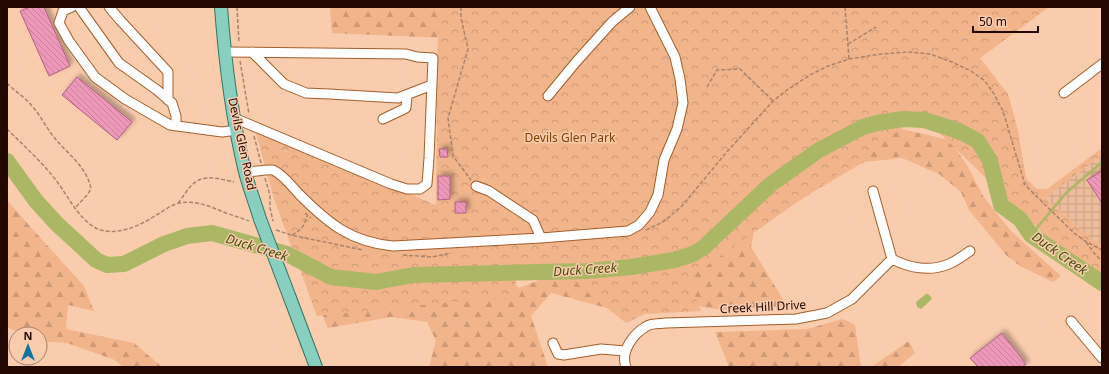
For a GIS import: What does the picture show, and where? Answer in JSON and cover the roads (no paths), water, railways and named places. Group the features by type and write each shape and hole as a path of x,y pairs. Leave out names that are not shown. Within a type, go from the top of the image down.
{"main road":[{"name":"Devils Glen Road","path":"221,7 225,52 236,124 255,220 290,298 316,367"}],"street":[{"path":"72,7 63,11 59,23 69,41 95,77 125,99 170,125 222,132 236,124 251,125 391,184 407,189 420,189 427,184 433,58 417,57 406,54 225,52"},
{"path":"79,7 119,63 157,90 172,103 176,116 176,126"},
{"path":"109,7 168,72 168,100"},
{"path":"548,96 612,22 630,7"},
{"path":"245,172 271,169 280,174 319,214 341,230 359,239 378,244 393,246 541,238 628,231 639,225 650,212 658,195 664,160 677,129 683,103 675,57 650,7"},
{"path":"252,52 284,84 306,93 398,98 432,85"},
{"path":"1064,93 1102,64"},
{"path":"383,119 406,108 407,95"},
{"path":"476,186 489,191 533,220 541,238"},
{"path":"873,191 892,259 901,264 915,267 938,267 948,265 970,251"},
{"name":"Creek Hill Drive","path":"625,351 631,340 638,332 649,325 796,319 827,313 852,298 892,259"},
{"path":"1071,321 1102,358"},
{"path":"553,344 558,354 564,355 601,349 625,351 626,367"}],"waterway":[{"name":"Duck Creek","path":"7,161 36,201 57,224 96,260 107,265 124,264 164,244 187,236 212,233 287,254 331,277 376,282 413,275 587,271 631,267 674,260 693,254 703,248 771,184 819,150 863,127 903,119 924,120 959,131 978,141 990,161 1001,205 1020,219 1031,235 1102,283"},
{"path":"1031,235 1066,193 1102,162"}],"park label":[{"name":"Devils Glen Park","path":"570,138"}]}
